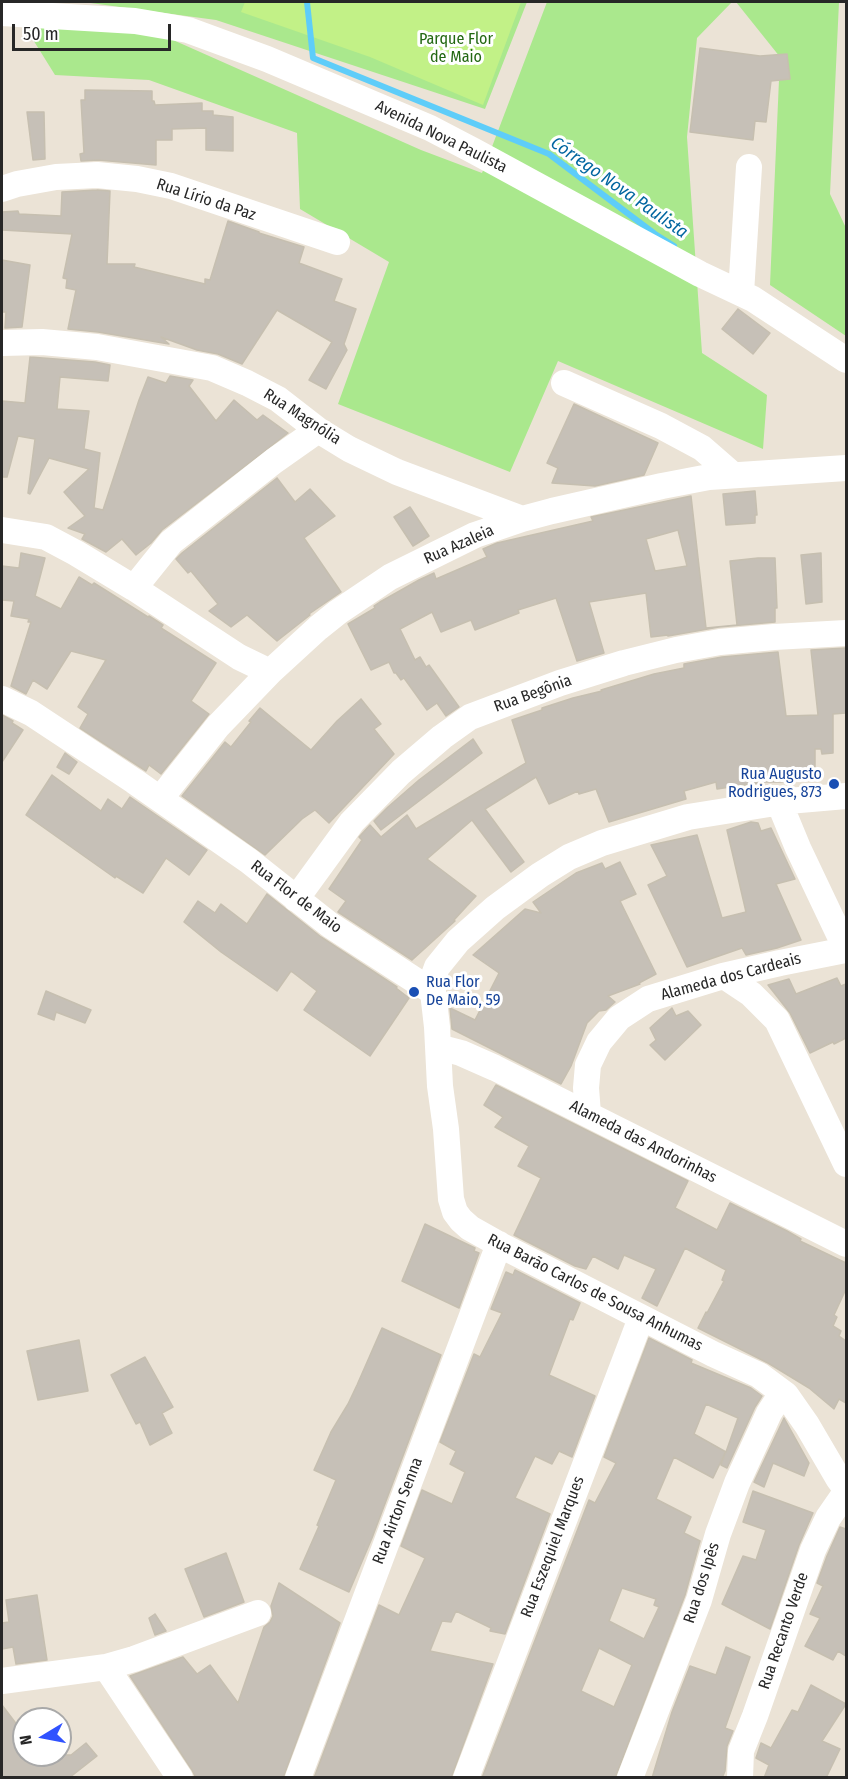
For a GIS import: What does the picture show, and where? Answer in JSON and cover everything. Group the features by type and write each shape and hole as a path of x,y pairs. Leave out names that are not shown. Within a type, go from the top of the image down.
{"street":[{"name":"Avenida Nova Paulista","path":"2,13 135,21 188,30 267,59 430,128 700,274 753,299 846,360"},
{"path":"741,293 749,167"},
{"name":"Rua Lírio da Paz","path":"2,189 56,177 97,175 137,179 171,186 337,242"},
{"name":"Rua Magnólia","path":"2,343 42,342 97,347 212,368 278,399 318,430 349,449 397,472 522,519"},
{"path":"564,383 662,426 702,448 733,475"},
{"path":"134,588 171,542 274,461 318,430"},
{"name":"Rua Azaleia","path":"160,799 218,726 270,672 338,612 390,577 475,535 522,519 709,477 846,468"},
{"path":"2,530 46,537 134,588 239,657 270,672"},
{"name":"Rua Begônia","path":"296,899 352,822 401,772 442,737 470,717 560,683 676,650 720,642 846,633"},
{"name":"Rua Flor de Maio","path":"2,699 31,713 160,799 249,861 330,925 433,992"},
{"name":"Rua Barão Carlos de Sousa Anhumas","path":"846,796 778,802 688,818 602,843 570,858 540,875 495,908 458,941 437,967 433,992 451,1199 455,1212 461,1220 470,1228 499,1244 641,1318 759,1375 782,1393 807,1425 846,1490"},
{"path":"778,802 846,950"},
{"name":"Alameda dos Cardeais","path":"588,1114 586,1088 588,1065 598,1042 619,1018 648,999 724,976 846,950"},
{"path":"724,976 751,994 777,1020 846,1164"},
{"name":"Alameda das Andorinhas","path":"438,1047 461,1053 495,1068 846,1244"},
{"name":"Rua Airton Senna","path":"298,1778 499,1244"},
{"name":"Rua Eszequiel Marques","path":"466,1778 641,1318"},
{"name":"Rua dos Ipês","path":"630,1778 699,1600 736,1482 768,1413 782,1393"},
{"name":"Rua Recanto Verde","path":"740,1778 741,1751 813,1550 828,1518 846,1490"},
{"path":"2,1681 106,1667 134,1659 258,1613"},
{"path":"106,1667 180,1778"}],"green space":[{"name":"Parque Flor de Maio","path":"83,2 527,2 485,109 216,20"},
{"name":"Parque Flor de Maio","path":"245,2 521,2 483,105 370,57 241,12"},
{"path":"547,2 732,2 697,38 687,137 702,353 767,395 763,449 558,361 510,472 338,404 389,262 300,209 297,133 149,80 55,75 22,22 146,28 421,150 482,173"},
{"path":"736,2 839,2 830,194 846,228 846,336 770,285 780,57"}],"building":[{"path":"700,48 760,56 787,54 790,79 771,81 766,122 755,121 753,140 690,132"},
{"path":"85,90 152,91 152,101 155,105 202,103 202,111 213,111 213,115 233,117 233,151 206,150 206,128 172,129 172,140 156,140 156,165 98,160 81,161 80,154 84,153 81,100 85,100"},
{"path":"27,112 44,112 45,159 33,160"},
{"path":"110,191 107,264 135,264 134,267 205,284 205,279 210,280 228,221 304,247 299,263 342,279 334,301 356,309 344,344 347,350 326,389 309,380 332,342 277,310 242,364 218,354 197,350 161,337 169,344 68,329 76,290 66,288 67,279 63,278 72,234 2,230 2,212 18,211 19,214 61,216 62,192"},
{"path":"2,260 30,265 22,327 5,328 6,312 2,312"},
{"path":"738,309 770,333 753,354 722,329"},
{"path":"30,357 110,365 108,381 60,377 57,409 89,411 84,449 100,453 94,508 103,510 148,377 166,383 170,376 193,380 189,386 216,421 234,400 257,420 263,415 288,433 162,530 136,555 122,539 106,552 82,539 85,534 68,528 85,516 64,492 89,469 49,458 30,494 28,493 35,439 18,436 7,477 2,477 2,401 25,403"},
{"path":"574,404 658,443 644,475 595,486 552,483 558,468 547,463"},
{"path":"277,478 295,502 310,489 335,516 304,538 341,592 309,614 277,641 247,615 231,627 209,611 218,604 191,571 188,573 176,559"},
{"path":"755,491 757,515 755,515 755,523 726,525 723,494"},
{"path":"691,496 706,628 737,625 730,561 758,558 775,558 777,608 775,608 775,622 651,637 646,593 589,602 604,653 577,661 556,598 518,610 519,613 475,630 471,620 441,632 432,612 400,629 415,660 420,657 426,667 429,665 459,707 446,716 437,703 427,710 404,678 401,680 394,673 389,662 371,670 348,624 375,608 374,606 380,602 419,580 434,573 436,579 487,557 483,549 497,543 593,521 591,517","holes":["678,530 687,566 655,571 646,539"]},
{"path":"410,507 429,536 413,546 394,517"},
{"path":"21,553 45,558 35,596 61,609 79,577 92,585 94,583 149,616 163,625 161,628 216,663 191,701 209,714 161,774 149,765 146,771 80,728 88,714 78,707 106,660 71,651 47,689 33,680 26,694 11,686 31,622 28,622 29,619 11,616 14,601 2,600 2,566 19,568"},
{"path":"821,553 822,602 806,604 801,555"},
{"path":"846,648 846,713 833,714 833,753 822,754 821,749 815,749 815,779 765,782 717,789 716,782 684,791 686,799 609,822 596,789 579,794 578,791 549,804 536,777 485,809 524,862 511,872 472,820 427,859 476,896 455,921 412,960 338,912 346,901 329,889 362,840 359,837 370,825 381,837 407,815 416,829 526,763 512,720 573,698 654,674 684,668 684,664 722,657 778,652 786,716 818,715 811,650"},
{"path":"361,699 381,724 374,729 394,754 329,823 315,810 302,819 265,855 182,796 225,742 231,747 260,708 311,750"},
{"path":"2,715 23,730 2,762"},
{"path":"473,739 482,753 381,830 374,821 388,807"},
{"path":"65,753 77,762 69,774 57,767"},
{"path":"52,775 101,811 108,799 122,809 130,797 207,850 189,875 166,858 143,893 116,876 115,878 26,815"},
{"path":"751,822 758,823 761,831 771,828 795,879 776,884 801,940 746,955 742,948 687,967 648,885 667,876 651,845 697,835 722,918 746,912 727,830"},
{"path":"620,862 636,894 620,901 656,974 640,984 608,996 615,1002 606,1010 599,1011 587,1023 571,1066 561,1084 452,1029 450,1008 475,1020 499,973 473,955 525,909 541,913 533,902 576,873 602,863 605,869"},
{"path":"267,894 321,937 397,987 409,998 370,1056 304,1010 317,991 291,971 277,991 221,952 184,922 198,901 215,913 221,904 247,924"},
{"path":"837,978 841,986 846,984 846,1038 810,1053 790,1013 768,985 789,979 796,994"},
{"path":"46,991 91,1010 85,1023 56,1012 54,1020 38,1014"},
{"path":"672,1008 676,1016 688,1011 701,1025 665,1060 650,1045 656,1040 650,1028"},
{"path":"496,1085 688,1181 675,1208 717,1230 730,1203 846,1263 846,1289 834,1315 837,1317 833,1326 841,1331 839,1336 846,1341 846,1403 839,1399 834,1409 809,1388 768,1363 698,1328 724,1281 722,1280 726,1270 685,1248 657,1306 642,1298 656,1269 624,1255 618,1269 593,1256 586,1269 575,1266 514,1235 541,1178 518,1166 529,1146 495,1127 503,1117 484,1105"},
{"path":"425,1224 475,1248 474,1251 479,1253 459,1308 402,1281"},
{"path":"515,1270 580,1303 573,1320 570,1319 549,1375 595,1396 572,1457 559,1451 552,1464 535,1456 515,1498 550,1514 505,1634 490,1631 491,1628 456,1611 451,1622 442,1621 430,1651 493,1664 451,1778 314,1778 379,1605 399,1615 425,1558 401,1546 422,1490 452,1504 465,1472 450,1464 456,1451 440,1442 474,1354 480,1357 502,1313 491,1309 506,1272 513,1275"},
{"path":"382,1328 441,1355 372,1538 349,1592 300,1569 336,1480 314,1470 331,1432 348,1404"},
{"path":"649,1338 692,1360 691,1363 751,1388 762,1396 727,1468 721,1465 725,1453 713,1478 674,1457 656,1499 691,1517 684,1533 700,1541 685,1595 615,1778 482,1778 589,1500 595,1503 616,1463 604,1457","holes":["706,1404 738,1418 726,1452 694,1434","622,1588 656,1599 654,1605 659,1607 644,1639 609,1621","599,1648 632,1665 614,1707 581,1691"]},
{"path":"79,1340 88,1391 38,1400 27,1351"},
{"path":"145,1357 173,1407 162,1413 172,1433 150,1445 140,1422 136,1424 111,1375"},
{"path":"784,1418 809,1463 804,1476 773,1463 764,1487 754,1482"},
{"path":"753,1491 813,1513 799,1545 770,1629 722,1604 743,1556 756,1560 766,1530 743,1522"},
{"path":"840,1527 846,1529 846,1656 838,1651 833,1660 805,1646 820,1618 810,1614 823,1586 817,1583"},
{"path":"226,1553 244,1602 204,1617 185,1569"},
{"path":"279,1583 340,1623 283,1778 196,1778 130,1676 183,1657 197,1674 210,1665 238,1703 264,1627 273,1616 271,1606"},
{"path":"37,1595 47,1660 16,1664 13,1647 2,1649 2,1623 9,1622 6,1600"},
{"path":"155,1614 166,1631 155,1635 149,1618"},
{"path":"726,1647 750,1657 725,1728 733,1731 727,1746 725,1771 722,1778 652,1778 672,1712 690,1666 716,1675"},
{"path":"811,1685 846,1704 822,1741 840,1749 826,1778 764,1778 769,1765 756,1758 761,1743 771,1748 792,1710 798,1712"},
{"path":"2,1705 12,1718 12,1767 72,1767 72,1754 86,1743 97,1756 69,1778 2,1778"}],"waterway":[{"name":"Córrego Nova Paulista","path":"307,2 313,58 549,154 674,246"}],"place":[{"name":"Rua Augusto Rodrigues, 873","path":"834,784"},
{"name":"Rua Flor De Maio, 59","path":"414,992"}]}
